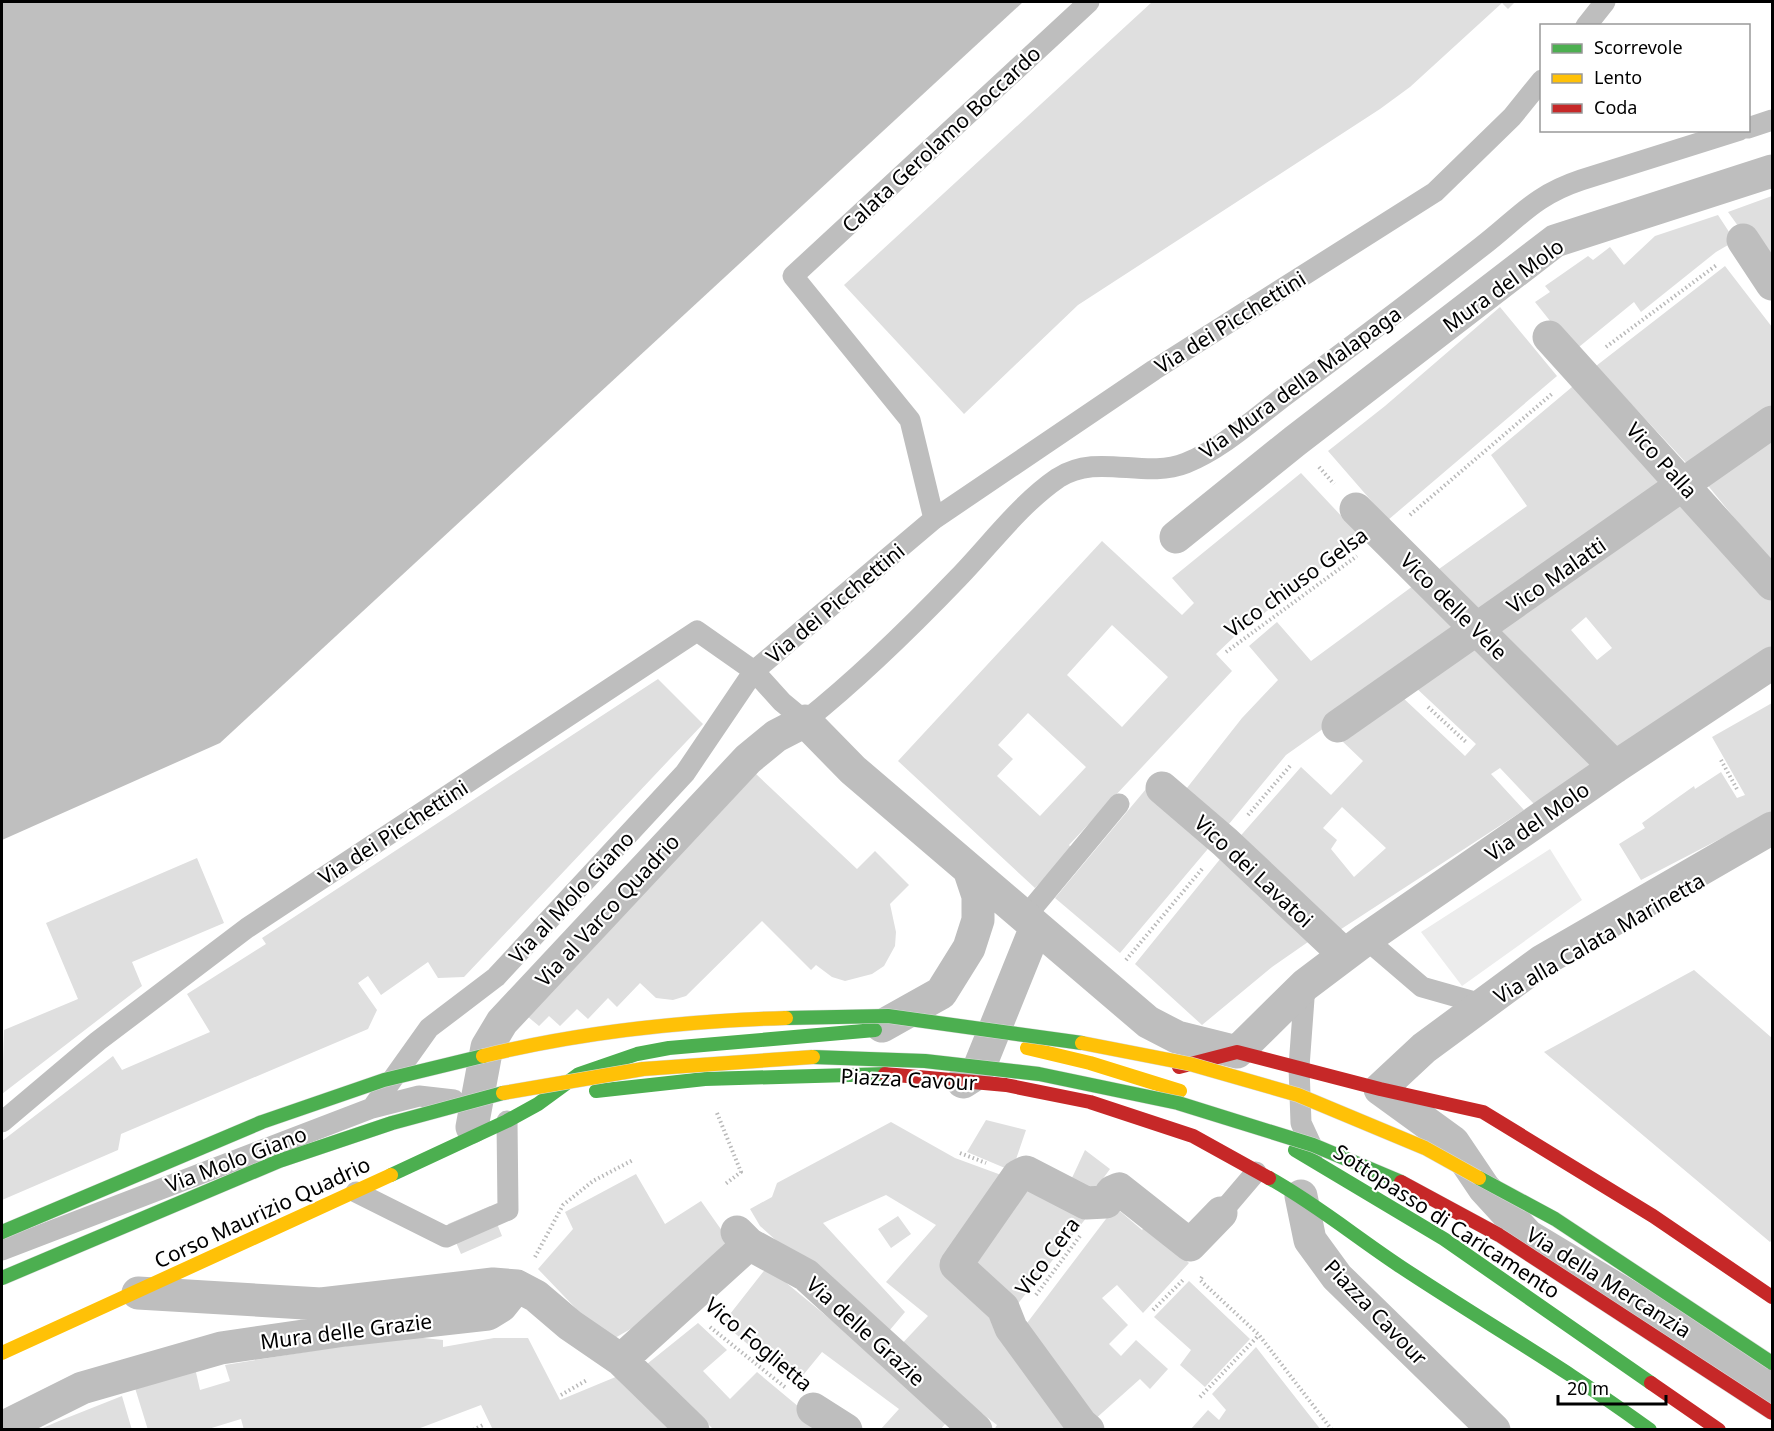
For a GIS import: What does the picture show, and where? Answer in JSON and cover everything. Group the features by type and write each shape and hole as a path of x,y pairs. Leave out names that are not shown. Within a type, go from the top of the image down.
{"main road":[{"path":"2,1232 261,1122 384,1080 527,1045 714,1020 888,1016 1067,1040 1190,1064 1298,1095 1425,1148 1555,1219 1773,1363"},
{"name":"Piazza Cavour","path":"538,1104 579,1074 637,1053 669,1048 875,1030 988,1040 1090,1062 1137,1078"},
{"path":"1137,1078 1237,1052 1380,1089 1483,1112 1653,1216 1773,1297"},
{"path":"2,1278 279,1161 392,1123 517,1089 644,1069 818,1057 925,1061 1039,1074 1178,1102 1324,1150 1404,1184 1499,1235 1773,1413"},
{"name":"Piazza Cavour","path":"538,1104 585,1093 705,1079 868,1073 1006,1085 1090,1102 1193,1136 1301,1196"},
{"name":"Sottopasso di Caricamento","path":"1137,1078 1200,1098 1327,1168 1444,1239 1719,1430"},
{"name":"Corso Maurizio Quadrio","path":"2,1353 356,1192 507,1121 538,1104"},
{"path":"1301,1196 1401,1267 1605,1397 1650,1430"}],"street":[{"name":"Mura del Molo","path":"1176,537 1295,441 1555,241 1773,171"},
{"path":"1743,240 1773,284"},
{"name":"Vico Palla","path":"1549,337 1773,584"},
{"name":"Vico Malatti","path":"1338,726 1773,422"},
{"name":"Vico delle Vele","path":"1356,509 1615,767"},
{"name":"Via del Molo","path":"1237,1052 1305,985 1356,947 1615,767 1773,663"},
{"path":"805,722 853,770 1148,1022 1177,1037 1237,1052"},
{"name":"Via al Varco Quadrio","path":"471,1137 487,1047 502,1022 748,759 776,736 805,722"},
{"name":"Vico dei Lavatoi","path":"1162,788 1225,842 1356,947"},
{"path":"1380,1089 1424,1048 1542,961 1773,828"},
{"name":"Piazza Cavour","path":"875,1030 941,993 954,975 969,948 978,920 978,896 970,872"},
{"path":"963,1082 977,1073 1031,922"},
{"name":"Via della Mercanzia","path":"1380,1089 1452,1142 1484,1188 1528,1236 1728,1356 1773,1388"},
{"path":"1079,1420 1011,1328 1004,1308 956,1265 1018,1176 1026,1172 1086,1203 1106,1202 1112,1192 1119,1189 1190,1245 1221,1213"},
{"name":"Piazza Cavour","path":"1301,1196 1310,1240 1337,1277 1494,1430"},
{"name":"Via delle Grazie","path":"621,1360 686,1303 743,1238 806,1275 976,1430"},
{"path":"138,1293 321,1304 493,1284 518,1286 536,1296 570,1325 621,1360 693,1430"},
{"name":"Mura delle Grazie","path":"2,1428 82,1388 221,1348 345,1330 488,1314 501,1306 518,1286"},
{"path":"813,1408 846,1430"}],"lane":[{"name":"Calata Gerolamo Boccardo","path":"934,519 910,420 793,276 1089,2"},
{"path":"1588,24 1605,2"},
{"name":"Via dei Picchettini","path":"2,1122 98,1041 247,928 697,631 754,671 934,519 1154,370 1434,192 1512,117 1540,82"},
{"path":"1750,128 1773,120"},
{"name":"Via Mura della Malapaga","path":"805,722 833,699 901,634 1031,501 1058,478 1077,468 1097,465 1154,469 1185,463 1221,443 1379,325 1489,241 1534,201 1570,183 1734,132"},
{"path":"754,671 782,702 805,722"},
{"name":"Via al Molo Giano","path":"372,1108 429,1028 496,977 685,773 754,671"},
{"path":"1031,922 1119,804"},
{"name":"Via alla Calata Marinetta","path":"1356,947 1422,987 1482,1004 1685,888 1773,841"},
{"path":"1305,985 1299,1067 1301,1123 1315,1153 1327,1168"},
{"name":"Via Molo Giano","path":"2,1250 372,1108 419,1096 449,1098 475,1105"},
{"path":"356,1192 446,1237 508,1210 507,1121"},
{"path":"1221,1213 1256,1172"}],"path":[{"path":"1295,441 1356,509"},
{"name":"Vico chiuso Gelsa","path":"1226,652 1384,536"},
{"path":"1403,682 1467,743"},
{"path":"1721,760 1738,791"},
{"path":"717,1112 741,1172 724,1185"},
{"path":"518,1286 563,1205 593,1181 633,1160"},
{"name":"Vico Cera","path":"1011,1328 1106,1202"},
{"path":"1153,1310 1191,1272"},
{"path":"1200,1280 1259,1335 1332,1430"},
{"name":"Vico Foglietta","path":"686,1303 748,1360 813,1408"},
{"path":"1200,1397 1259,1335"},
{"path":"473,1430 483,1425"}],"shaded area":[{"path":"2,2 1023,2 220,743 2,840"},
{"path":"1550,849 1582,900 1462,986 1421,932"}],"building":[{"path":"1152,2 1515,2 1508,9 1502,3 1410,87 1380,109 1078,305 964,414 844,285"},
{"path":"1772,196 1772,273 1728,212"},
{"path":"1718,215 1735,241 1716,252 1641,312 1634,302 1574,351 1535,302 1550,292 1545,286 1588,256 1593,260 1610,247 1624,265 1655,236"},
{"path":"1725,266 1772,327 1772,413 1691,468 1596,366"},
{"path":"1500,307 1557,376 1388,520 1328,451 1385,406"},
{"path":"1578,382 1662,486 1485,617 1439,569 1527,506 1491,455"},
{"path":"1772,434 1772,564 1705,482"},
{"path":"1301,473 1361,537 1234,637 1216,654 1232,671 1069,845 1072,849 1035,888 898,761 1102,541 1182,615 1194,603 1172,578","holes":["1112,625 1168,677 1122,727 1067,675","1028,713 1086,767 1040,816 997,776 1013,759 998,745"]},
{"path":"1679,500 1772,596 1772,654 1619,756 1494,627","holes":["1586,617 1612,648 1597,660 1571,630"]},
{"path":"1417,583 1464,629 1286,755 1224,830 1183,793 1242,718 1278,680 1249,646 1277,622 1311,661"},
{"path":"1474,642 1598,764 1534,804 1500,768 1491,774 1524,810 1332,935 1236,841 1301,767 1331,795 1363,761 1341,740 1401,696 1465,756 1476,744 1414,686","holes":["1342,807 1386,848 1354,877 1331,849 1337,840 1323,828"]},
{"path":"658,679 703,724 464,977 438,978 428,962 381,995 368,976 358,983 377,1010 368,1029 121,1134 118,1150 2,1200 2,1141 113,1056 122,1070 210,1032 187,994 266,944 262,938"},
{"path":"1772,703 1772,812 1641,880 1619,844 1645,828 1642,823 1694,786 1695,789 1721,772 1737,798 1745,795 1712,737"},
{"path":"756,774 857,869 875,851 909,885 890,904 896,932 895,946 884,966 872,974 845,981 832,977 816,965 811,970 762,921 686,996 673,1000 656,998 640,983 617,1007 608,998 588,1019 577,1009 560,1026 549,1016 539,1026 527,1016"},
{"path":"1146,789 1212,844 1120,953 1055,898"},
{"path":"1225,853 1308,942 1272,967 1202,1025 1135,964"},
{"path":"197,858 224,923 132,962 142,986 2,1094 4,1030 78,999 46,923"},
{"path":"1694,970 1772,1038 1772,1240 1770,1242 1544,1052"},
{"path":"986,1120 1026,1130 1012,1171 967,1152"},
{"path":"891,1122 955,1158 1004,1176 949,1266 993,1304 1070,1430 994,1430 997,1425 898,1348 928,1316 886,1282 936,1225 886,1195 823,1223 905,1312 884,1337 760,1226 750,1209 772,1197 777,1183"},
{"path":"1085,1150 1110,1169 1091,1195 1071,1180"},
{"path":"636,1174 665,1224 701,1201 732,1245 665,1309 608,1342 538,1269 573,1229 565,1212"},
{"path":"1023,1181 1087,1217 1016,1306 967,1262"},
{"path":"490,1206 502,1236 461,1254 448,1224"},
{"path":"1115,1207 1142,1230 1147,1224 1189,1263 1143,1313 1117,1285 1102,1298 1128,1325 1109,1344 1121,1356 1136,1340 1168,1369 1150,1389 1140,1379 1093,1421 1024,1327"},
{"path":"898,1216 911,1234 891,1248 878,1229"},
{"path":"767,1267 950,1418 940,1430 880,1430 899,1409 822,1352 795,1385 723,1323"},
{"path":"1189,1281 1250,1339 1205,1387 1180,1365 1191,1350 1154,1317"},
{"path":"698,1323 727,1350 703,1371 730,1399 757,1372 817,1422 811,1430 714,1430 647,1364"},
{"path":"404,1336 443,1340 443,1347 494,1338 528,1338 560,1400 618,1376 670,1430 488,1430 492,1428 481,1405 415,1430 244,1430 241,1419 205,1430 148,1430 135,1388 195,1368 200,1390 230,1381 225,1365"},
{"path":"1256,1347 1321,1430 1190,1430 1208,1410 1219,1420 1226,1410 1212,1394"},
{"path":"122,1396 132,1430 38,1430 59,1421"}],"traffic: fast":[{"path":"786,1018 888,1016 1082,1043"},
{"path":"391,1175 507,1121 538,1104 579,1074 637,1054 669,1048 875,1030"},
{"path":"2,1232 262,1122 384,1080 483,1056"},
{"path":"813,1057 925,1061 1039,1074 1178,1103 1313,1145 1401,1182"},
{"path":"596,1091 705,1079 885,1074"},
{"path":"2,1278 279,1161 392,1123 503,1093"},
{"path":"1295,1150 1444,1239 1651,1383"},
{"path":"1269,1178 1320,1210 1401,1267 1589,1387 1650,1430"},
{"path":"1479,1178 1555,1219 1772,1363"}],"traffic: slow":[{"path":"483,1056 557,1040 633,1029 786,1018"},
{"path":"1082,1043 1190,1064 1298,1095 1425,1148 1479,1178"},
{"path":"1027,1048 1090,1063 1180,1091"},
{"path":"503,1093 643,1069 813,1057"},
{"path":"2,1353 391,1175"}],"traffic: jam":[{"path":"1179,1067 1237,1052 1380,1089"},
{"path":"885,1074 1006,1085 1090,1102 1193,1136 1269,1178"},
{"path":"1380,1089 1483,1112 1653,1216 1772,1297"},
{"path":"1401,1182 1499,1235 1772,1413"},
{"path":"1651,1383 1719,1430"}]}
